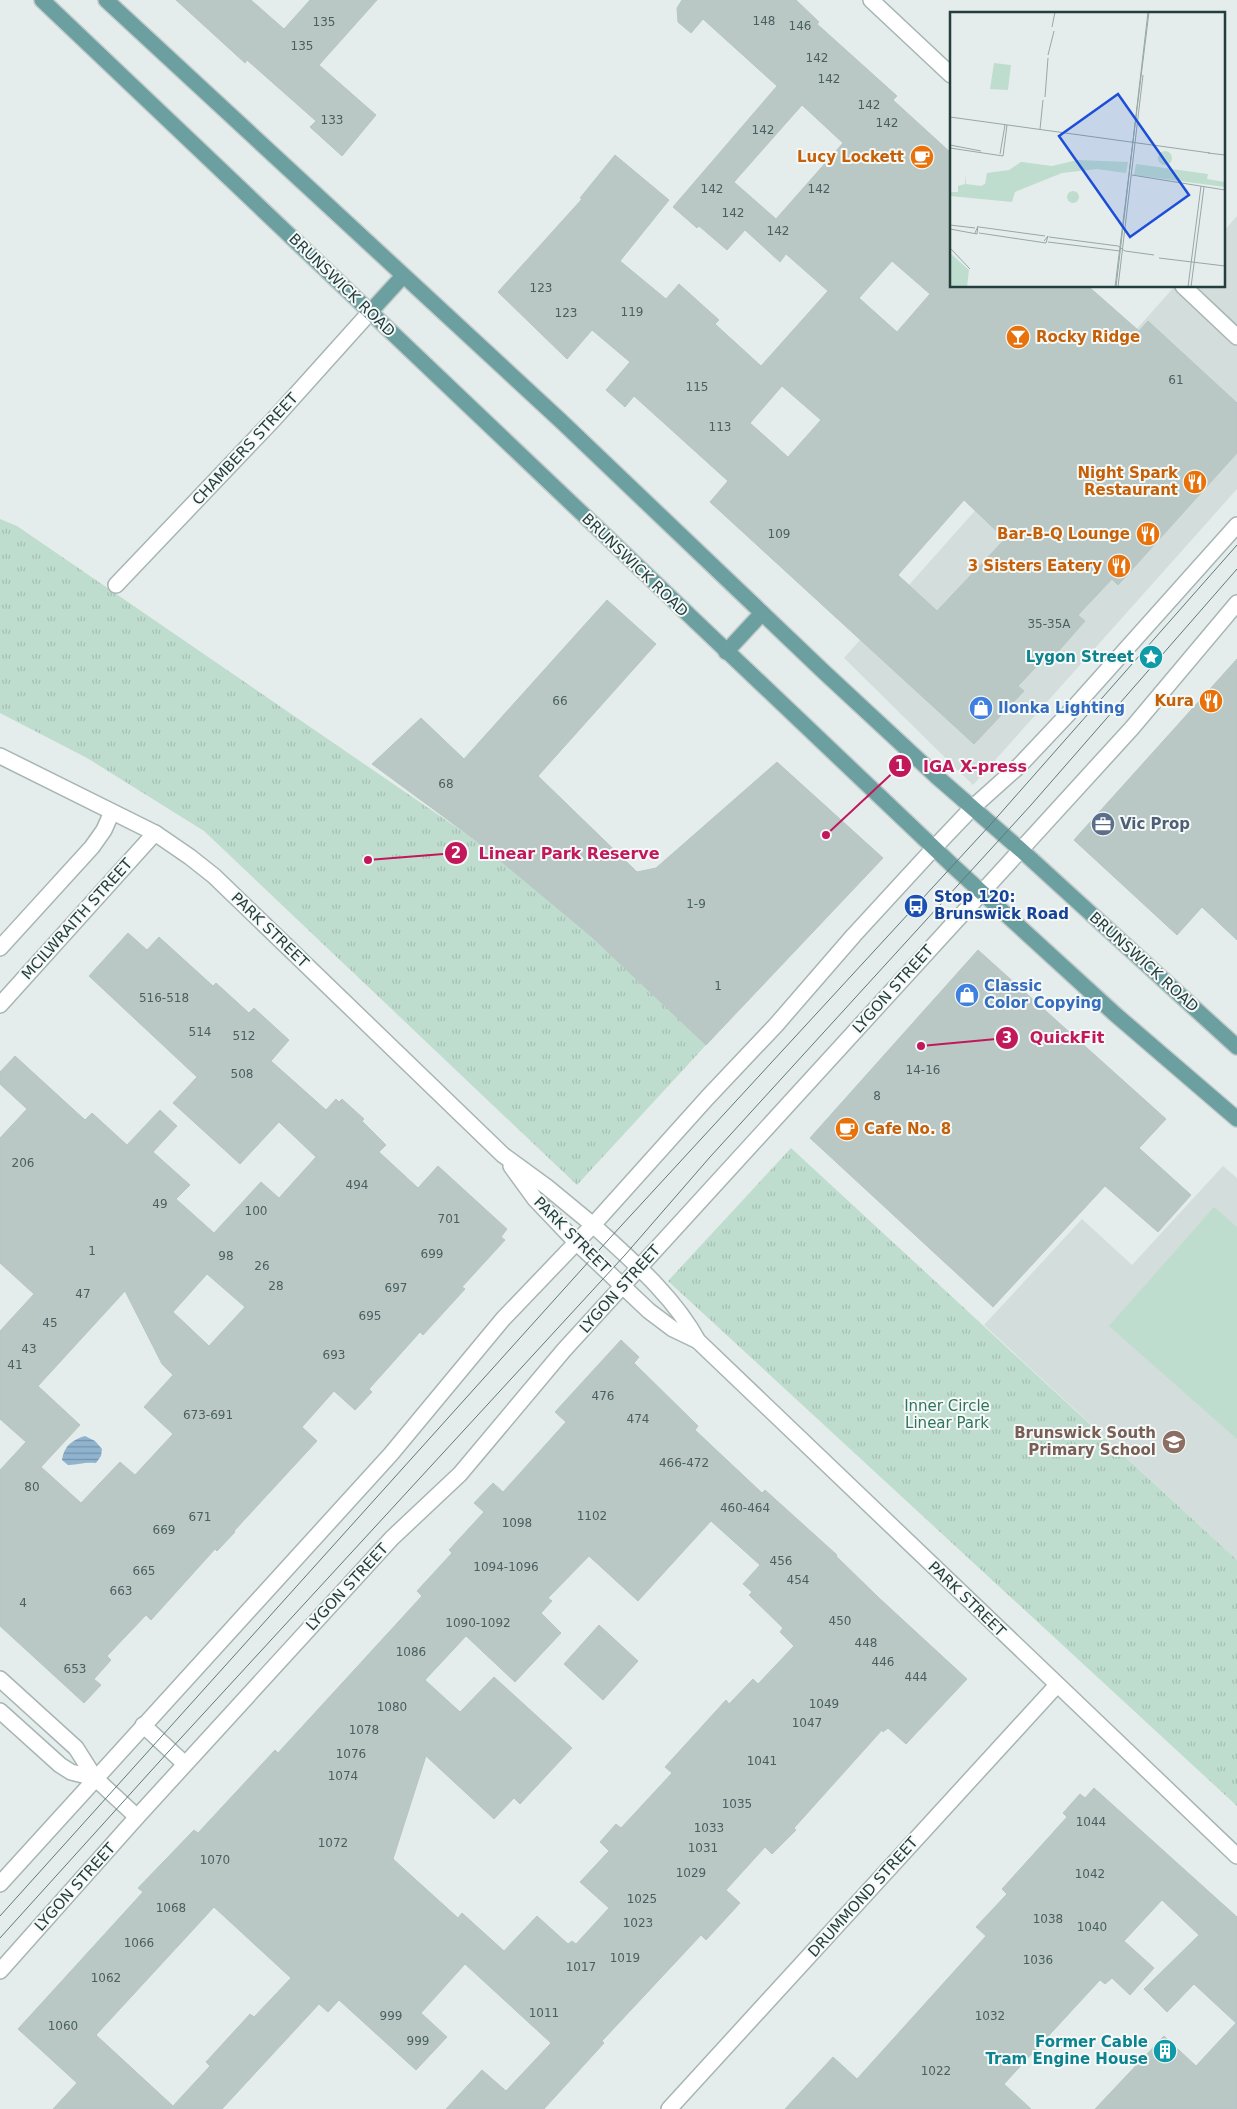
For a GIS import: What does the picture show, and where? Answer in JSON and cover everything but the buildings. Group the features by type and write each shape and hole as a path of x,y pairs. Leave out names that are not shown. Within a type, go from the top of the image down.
{"main road":[{"name":"BRUNSWICK ROAD","path":"42,0 981,893 1116,1015 1237,1119"},
{"name":"BRUNSWICK ROAD","path":"106,0 561,421 762,613 972,808 1021,850 1237,1047"},
{"path":"371,312 403,276"},
{"path":"726,652 762,613"}],"street":[{"path":"871,0 950,74"},
{"path":"1184,288 1237,337"},
{"name":"CHAMBERS STREET","path":"116,584 274,419 371,312"},
{"path":"0,1884 391,1454 503,1319 593,1225 707,1098 776,1025 934,848 972,808 1020,765 1069,713 1237,525"},
{"name":"LYGON STREET","path":"0,1971 137,1817 392,1538 460,1474 564,1350 1132,728 1237,602"},
{"name":"PARK STREET","path":"0,756 155,833 214,876 503,1155 547,1187 593,1225 639,1269 686,1319 698,1341 1237,1856"},
{"path":"0,948 92,847 104,830 112,812"},
{"name":"MCILWRAITH STREET","path":"0,1005 155,833"},
{"name":"PARK STREET","path":"503,1155 535,1199 576,1242 649,1311 673,1329 698,1341"},
{"path":"0,1679 76,1748 95,1778 137,1817"},
{"name":"DRUMMOND STREET","path":"669,2109 1057,1685"},
{"path":"0,1711 60,1765 71,1772 95,1778"},
{"path":"143,1725 185,1764"}],"shaded area":[{"path":"1237,216 1237,489 973,785 844,658 1173,288 1224,288 1224,231"},
{"name":"Brunswick South Primary School","path":"1223,1166 1237,1178 1237,1560 984,1325 1082,1219 1132,1265"}],"green space":[{"path":"0,519 17,526 478,842 592,937 706,1045 577,1185 204,831 87,758 0,713"},
{"name":"Inner Circle Linear Park","path":"791,1148 1237,1560 1237,1806 668,1281"},
{"path":"1214,1207 1237,1227 1237,1439 1109,1326"}],"water":[{"path":"85,1436 95,1441 102,1449 101,1456 96,1463 68,1465 62,1460 67,1447 76,1439"}],"tram line":[{"path":"0,1916 609,1239 991,824 1237,545"},
{"path":"0,1938 169,1751 625,1255 710,1157 1031,805 1237,569"}],"place":[{"name":"Lucy Lockett","path":"922,157"},
{"name":"Rocky Ridge","path":"1018,337"},
{"name":"Night Spark Restaurant","path":"1195,482"},
{"name":"Bar-B-Q Lounge","path":"1148,534"},
{"name":"3 Sisters Eatery","path":"1119,566"},
{"name":"Lygon Street","path":"1151,657"},
{"name":"Kura","path":"1211,701"},
{"name":"Ilonka Lighting","path":"981,708"},
{"name":"Vic Prop","path":"1103,824"},
{"name":"IGA X-press","path":"826,835"},
{"name":"Linear Park Reserve","path":"368,860"},
{"name":"Stop 120: Brunswick Road","path":"916,906"},
{"name":"Classic Color Copying","path":"967,995"},
{"name":"QuickFit","path":"921,1046"},
{"name":"Cafe No. 8","path":"847,1129"},
{"name":"Brunswick South Primary School","path":"1174,1442"},
{"name":"Former Cable Tram Engine House","path":"1165,2051"}]}
